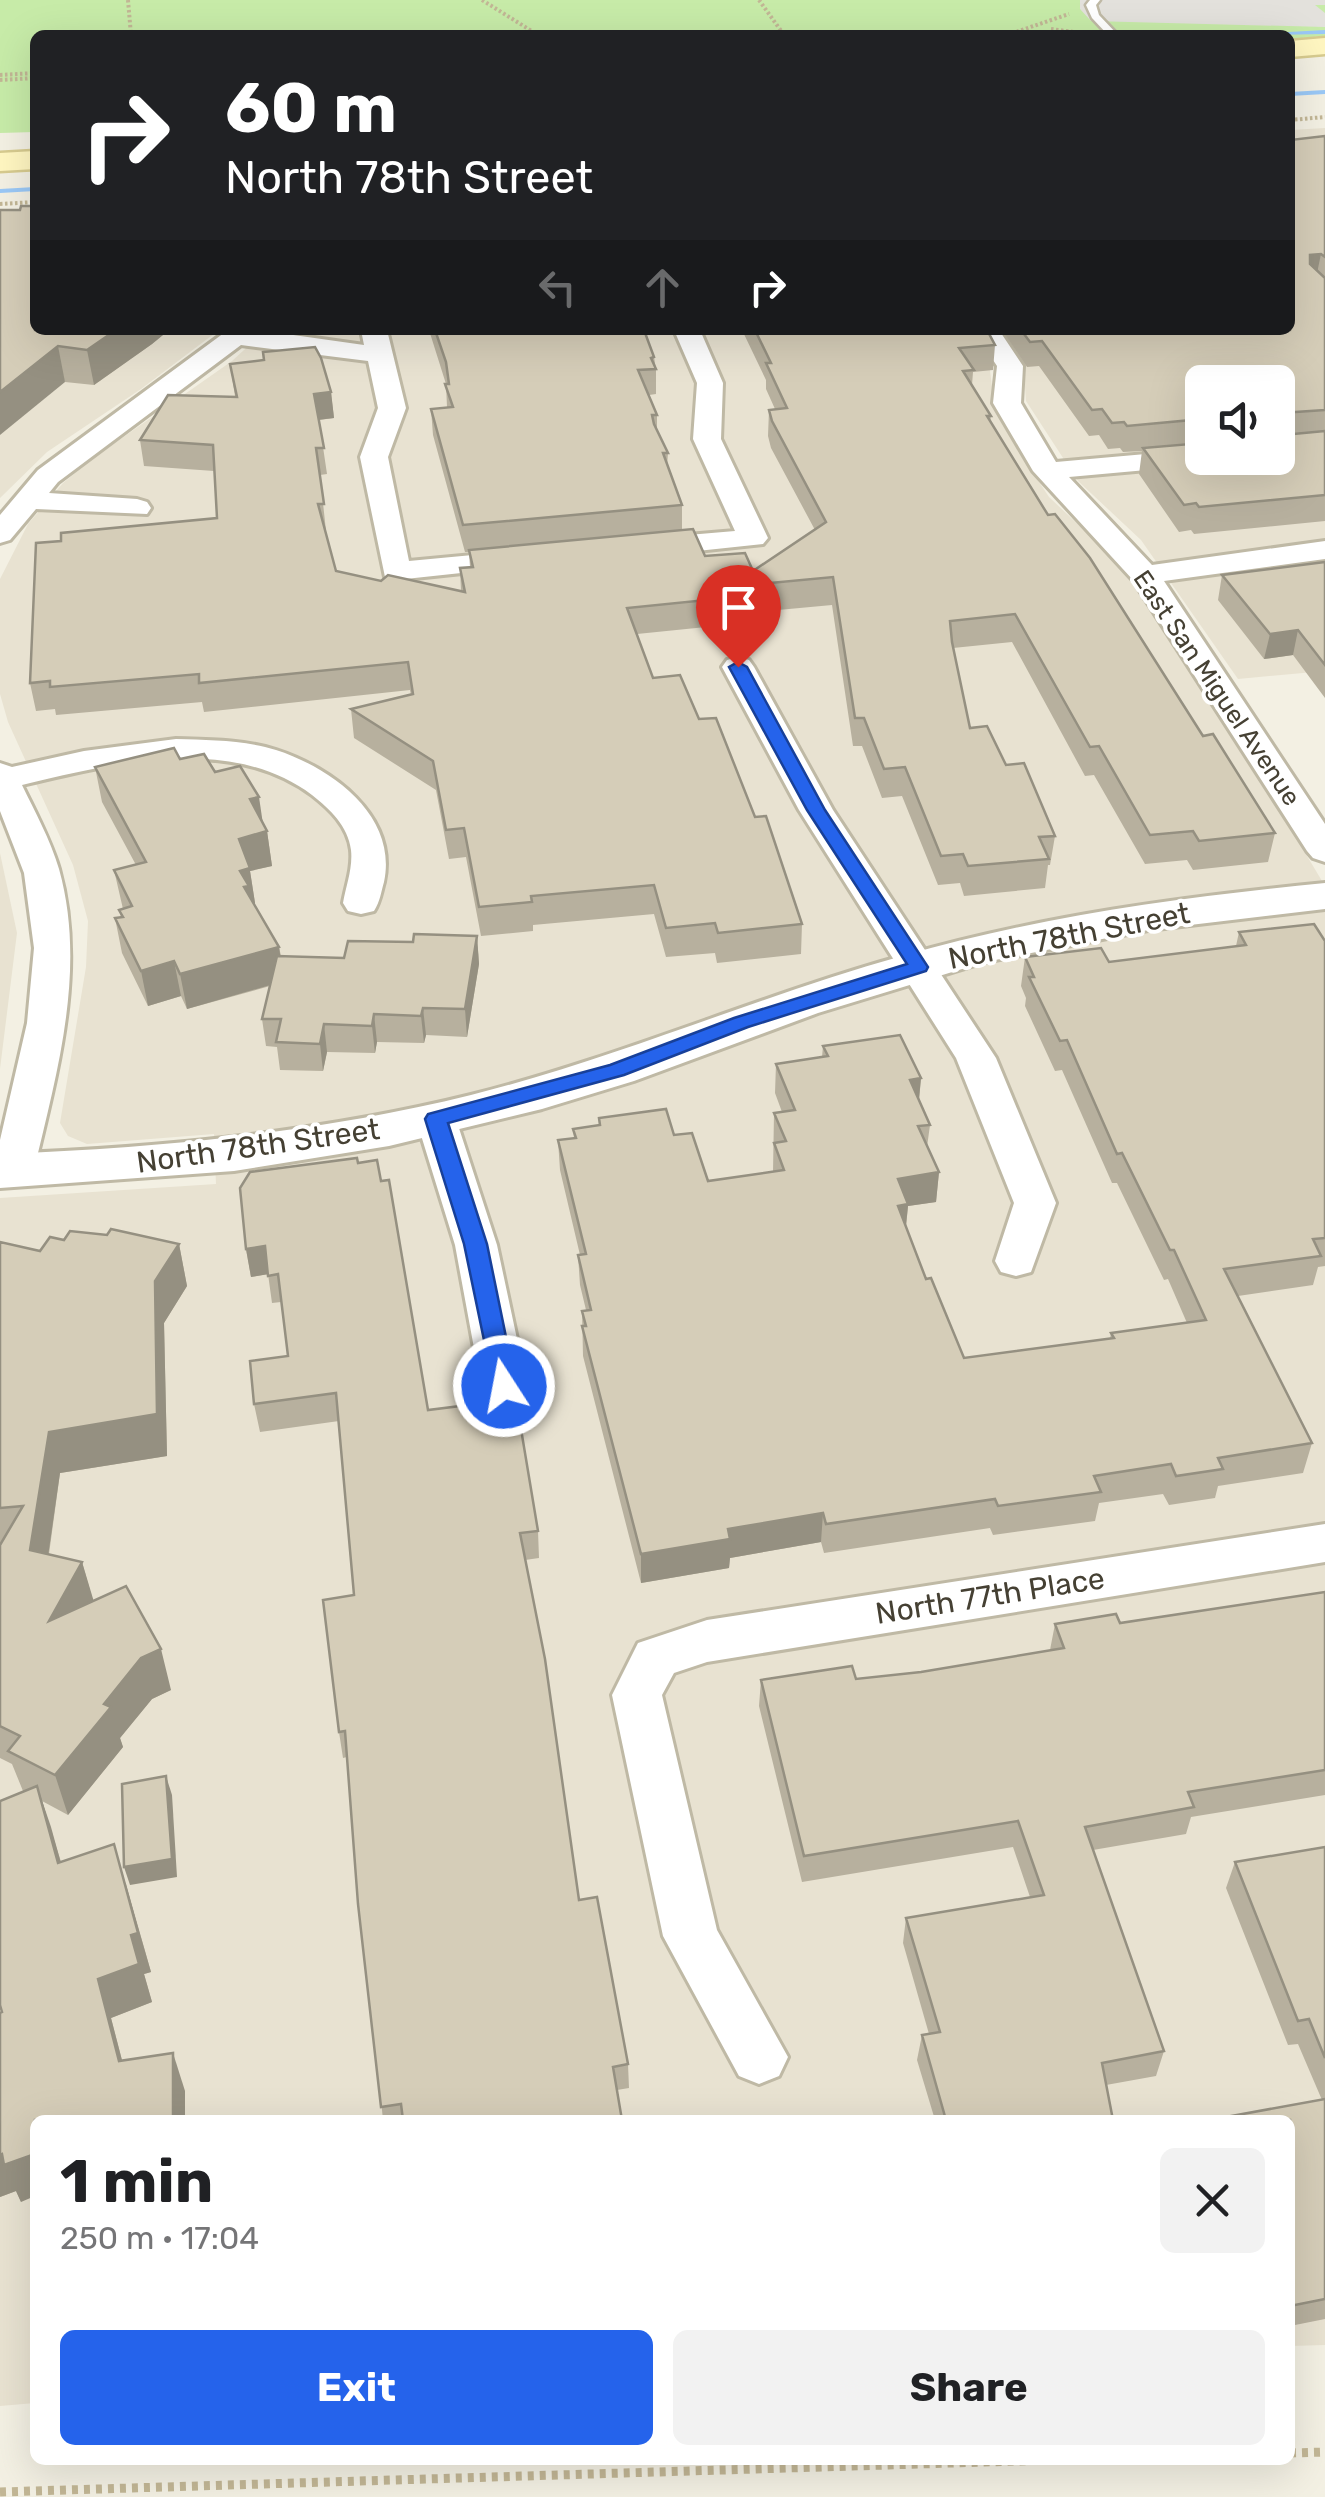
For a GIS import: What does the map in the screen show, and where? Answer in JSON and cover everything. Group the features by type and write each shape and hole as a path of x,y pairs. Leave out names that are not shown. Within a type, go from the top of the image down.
{"main road":[{"path":"1295,49 1325,46"},
{"path":"1295,70 1325,67"},
{"path":"0,142 30,140"},
{"path":"0,162 30,160"}],"street":[{"path":"0,534 26,500 76,453 241,335"},
{"path":"259,335 378,342 392,408 374,457 396,572 554,556"},
{"path":"614,551 753,538 707,439 710,383 689,335"},
{"name":"East San Miguel Avenue","path":"989,335 1010,366 1008,402 1047,471 1145,575 1325,851"},
{"path":"1047,471 1185,459"},
{"path":"26,500 136,508"},
{"path":"1145,575 1325,550"},
{"path":"738,667 816,810 976,1058 1035,1203 1016,1261"},
{"path":"7,1171 51,1000 53,930 41,870 1,776 105,755 154,750 212,750 252,756 297,771 330,791 358,820 370,856 361,903"},
{"name":"North 78th Street","path":"7,1171 102,1167 258,1150 436,1119 617,1070 741,1022 977,950 1144,917 1325,896"},
{"path":"436,1119 476,1244 504,1386"},
{"name":"North 77th Place","path":"760,2057 691,1936 636,1696 656,1658 708,1641 1325,1543"}],"lane":[{"path":"1094,0 1091,5 1095,16 1108,30"}],"path":[{"path":"128,0 131,30"},
{"path":"482,0 529,30"},
{"path":"759,0 780,30"},
{"path":"1020,30 1066,17 1072,11"},
{"path":"0,78 30,75"},
{"path":"1295,120 1325,117"},
{"path":"0,204 30,202"},
{"path":"1295,2453 1325,2452"},
{"path":"0,2492 886,2465"}],"shaded area":[{"path":"1080,0 1325,0 1325,5 1315,5 1325,13 1325,27 1091,21 1080,9"},
{"path":"1325,128 1325,671 1238,679 1141,540 1078,481 1026,401 1023,359 1244,335 1295,335 1295,130"},
{"path":"0,219 30,314 30,335 212,335 47,452 0,498"},
{"path":"261,335 976,335 988,355 995,410 1028,465 1049,497 1102,547 1148,603 1325,886 1325,2345 1295,2346 1295,2115 30,2115 30,2403 0,2406 0,1198 216,1184 214,1134 87,1144 68,1136 60,1123 86,967 88,921 73,865 8,722 0,694 0,579 28,524 63,483 232,361"},
{"path":"0,853 17,933 0,1069"}],"green space":[{"path":"0,0 1325,0 1325,36 1295,39 1295,30 30,30 30,132 0,133"}],"building":[{"path":"1325,136 1325,257 1310,255 1310,264 1325,278 1325,410 1295,412 1295,365 1185,365 1185,421 1127,426 1124,422 1112,423 1102,409 1092,410 1042,341 1030,342 1025,335 1295,335 1295,139"},
{"path":"21,206 30,206 30,335 109,335 87,350 58,346 0,392 0,210 20,210"},
{"path":"437,335 646,335 656,369 638,370 657,415 652,415 654,424 668,453 663,453 682,505 463,525 431,409 453,407 445,384 449,384"},
{"path":"757,335 990,335 995,345 959,348 974,370 963,371 991,416 987,416 1048,515 1055,514 1090,558 1203,736 1213,734 1275,833 1199,841 1193,831 1150,835 1099,746 1090,747 1015,614 950,621 952,642 970,728 987,726 1006,765 1024,763 1055,836 1039,837 1049,859 968,866 963,854 941,856 905,767 884,769 864,718 855,718 833,577 737,586 745,604 710,608 706,600 627,608 653,678 680,675 699,719 716,718 755,817 766,816 802,924 718,933 715,923 666,928 654,885 531,896 532,902 479,907 464,828 446,830 433,761 351,709 413,694 408,662 199,683 199,674 50,687 50,681 30,683 36,543 61,541 61,533 217,518 213,445 140,440 168,395 237,397 230,364 264,360 263,352 315,347 321,358 331,392 314,394 324,448 316,448 324,504 318,504 336,571 381,581 388,575 465,592 460,568 473,567 469,550 693,529 705,556 745,553 753,571 826,522 772,421 769,410 787,408 766,363 771,363"},
{"path":"1325,431 1325,495 1199,507 1196,503 1184,505 1143,448 1185,444 1185,475 1295,475 1295,434"},
{"path":"1325,562 1325,665 1298,630 1270,634 1222,575"},
{"path":"174,748 180,759 204,754 215,772 240,766 259,797 250,799 267,831 239,839 250,868 240,871 249,886 244,887 279,947 180,974 174,961 141,971 115,918 123,917 119,910 132,906 114,870 146,862 95,767"},
{"path":"1314,924 1325,941 1325,1238 1313,1239 1321,1256 1224,1269 1312,1443 1218,1458 1223,1469 1176,1476 1171,1464 1094,1476 1101,1492 998,1506 995,1499 826,1524 823,1513 728,1529 730,1539 641,1554 582,1326 586,1326 582,1311 591,1310 578,1255 586,1254 558,1140 576,1138 573,1129 600,1125 599,1118 666,1109 674,1135 692,1133 708,1181 784,1170 774,1143 786,1141 774,1113 795,1110 776,1064 828,1056 823,1046 900,1035 921,1078 910,1080 930,1125 918,1126 939,1172 898,1179 908,1204 898,1206 926,1279 931,1278 964,1358 1114,1338 1111,1333 1206,1320 1122,1153 1117,1154 1067,1040 1060,1041 1029,977 1034,977 1025,957 1101,948 1109,962 1246,945 1239,932"},
{"path":"414,934 477,936 465,1009 423,1008 421,1016 374,1014 372,1026 324,1024 320,1044 276,1042 281,1019 262,1019 277,956 344,958 348,941 413,942"},
{"path":"357,1158 358,1163 377,1160 381,1181 389,1180 428,1410 516,1399 538,1531 520,1533 545,1659 579,1900 597,1897 628,2064 613,2067 621,2115 402,2115 401,2104 381,2107 358,1904 345,1731 339,1732 323,1600 354,1595 336,1393 254,1404 250,1361 288,1356 278,1274 268,1276 265,1246 246,1249 240,1188 250,1172"},
{"path":"111,1229 179,1244 155,1281 157,1414 49,1432 30,1550 82,1562 49,1621 126,1586 161,1649 141,1658 104,1704 111,1707 55,1775 8,1751 20,1736 0,1726 0,1545 23,1506 0,1508 0,1242 40,1251 50,1237 64,1240 70,1231 107,1235"},
{"path":"1325,1592 1325,1770 1188,1792 1194,1807 1085,1827 1164,2051 1102,2063 1112,2115 945,2115 922,2035 940,2032 906,1918 1044,1895 1018,1821 804,1856 761,1680 852,1666 856,1679 921,1672 1064,1648 1055,1624 1116,1614 1120,1623"},
{"path":"166,1776 172,1859 124,1867 122,1784"},
{"path":"37,1786 58,1863 114,1844 138,1933 131,1935 139,1964 98,1979 119,2061 173,2053 173,2115 30,2115 30,2156 4,2165 0,2155 0,1801"},
{"path":"1325,1847 1325,2058 1309,2019 1298,2021 1235,1862"},
{"path":"1325,2099 1325,2299 1295,2305 1295,2115 1237,2115"}],"waterway":[{"path":"1295,34 1325,32"},
{"path":"1295,94 1325,92"},
{"path":"0,191 30,189"}],"route":[{"path":"504,1386 476,1244 436,1119 617,1070 741,1022 918,967 816,810 738,667"}]}
